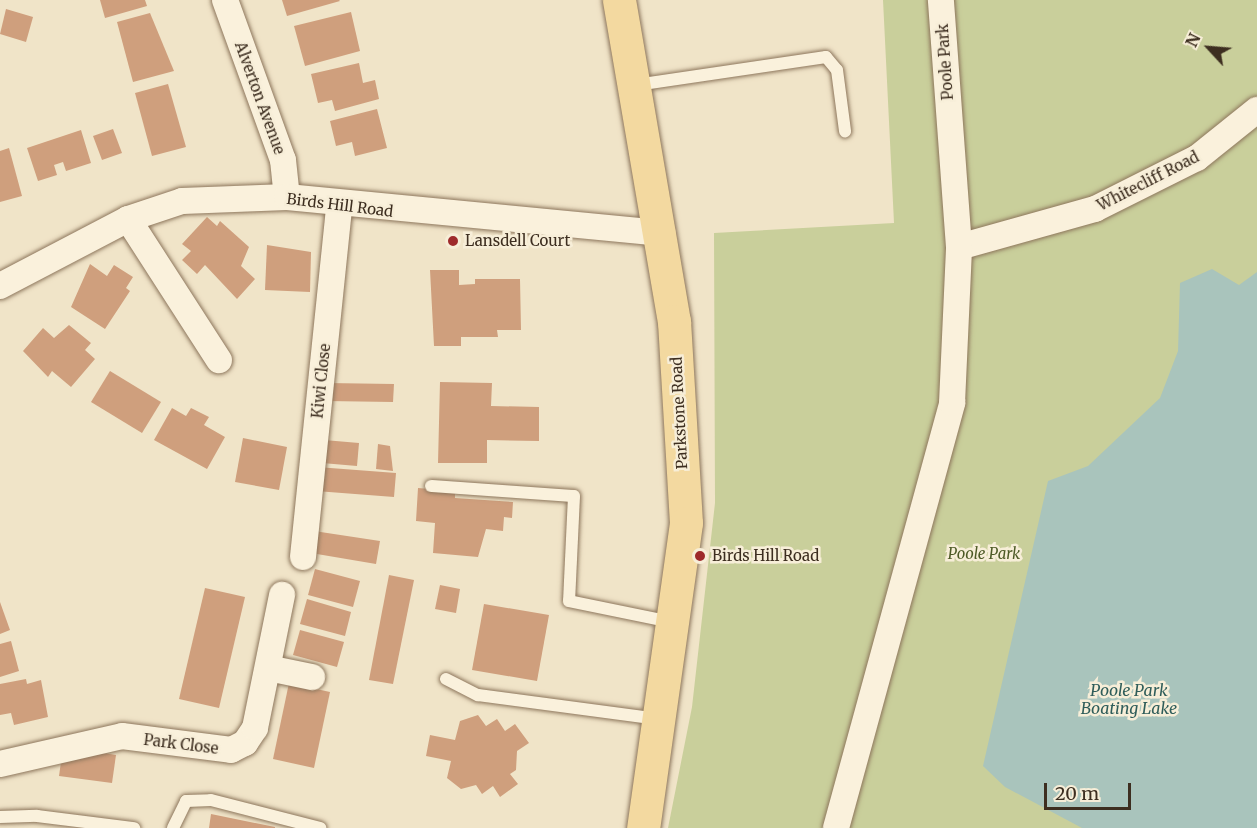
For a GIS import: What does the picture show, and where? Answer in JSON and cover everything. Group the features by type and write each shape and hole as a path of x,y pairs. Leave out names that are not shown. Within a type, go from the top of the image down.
{"main road":[{"name":"Parkstone Road","path":"618,0 662,233 674,321 686,524 662,719 643,828"}],"street":[{"name":"Alverton Avenue","path":"225,0 283,160 287,197"},
{"name":"Poole Park","path":"836,828 952,403 959,247 941,0"},
{"name":"Whitecliff Road","path":"959,247 1095,209 1197,158 1257,111"},
{"name":"Birds Hill Road","path":"0,286 128,219 182,201 287,197 339,206 662,233"},
{"name":"Kiwi Close","path":"303,557 339,206"},
{"path":"128,219 219,360"},
{"name":"Park Close","path":"0,764 122,736 231,750 245,743 255,728 282,595"},
{"path":"268,668 312,677"}],"lane":[{"path":"634,85 826,57 837,70 845,131"},
{"path":"431,486 574,496 569,601 675,622"},
{"path":"446,679 477,695 662,719"},
{"path":"173,828 186,801 212,800 320,828"},
{"path":"0,817 37,816 134,828"}],"green space":[{"name":"Poole Park","path":"883,0 1257,0 1257,828 668,828 692,707 715,503 714,233 894,223"}],"water":[{"name":"Poole Park Boating Lake","path":"1212,269 1239,285 1257,272 1257,828 1082,828 1005,787 983,766 1048,481 1088,466 1160,398 1178,351 1180,283"}],"building":[{"path":"100,0 145,0 147,6 105,18"},
{"path":"282,0 339,0 340,1 287,16"},
{"path":"6,9 33,17 26,42 0,34"},
{"path":"351,12 360,51 305,66 294,26"},
{"path":"150,13 174,71 133,82 117,22"},
{"path":"359,63 363,83 375,80 379,99 335,111 332,100 318,103 311,74"},
{"path":"168,84 186,147 152,156 135,93"},
{"path":"377,109 387,148 355,156 352,142 336,146 330,121"},
{"path":"113,129 122,153 102,160 93,136"},
{"path":"81,130 91,163 66,171 63,162 54,165 57,175 38,181 27,148"},
{"path":"9,148 22,196 0,202 0,151"},
{"path":"207,217 217,226 220,221 249,247 241,266 255,279 237,299 205,265 197,274 182,260 191,251 182,244"},
{"path":"267,245 311,252 310,292 265,290"},
{"path":"90,264 107,276 114,265 133,277 126,288 130,291 105,329 71,307"},
{"path":"430,270 459,270 459,285 475,284 475,279 520,279 521,330 497,330 498,337 461,337 461,346 434,346"},
{"path":"69,325 91,343 85,350 95,359 71,387 52,371 48,377 23,351 43,328 54,338"},
{"path":"110,371 161,402 142,433 91,402"},
{"path":"440,382 492,383 491,406 539,407 539,441 487,440 487,463 438,463"},
{"path":"327,383 394,384 393,402 326,401"},
{"path":"172,408 186,416 191,408 209,417 204,425 225,437 207,469 154,440"},
{"path":"243,438 287,447 279,490 235,482"},
{"path":"324,440 359,443 357,466 322,463"},
{"path":"378,444 390,446 393,471 376,469"},
{"path":"317,467 396,473 394,497 316,491"},
{"path":"418,488 455,491 455,498 513,502 512,518 504,517 503,531 486,529 478,557 433,553 435,523 416,521"},
{"path":"314,531 380,541 376,564 311,553"},
{"path":"315,569 360,581 353,607 308,595"},
{"path":"389,575 414,580 393,684 369,680"},
{"path":"440,585 460,589 456,613 435,609"},
{"path":"205,588 245,597 219,708 179,699"},
{"path":"307,599 351,612 345,636 300,624"},
{"path":"0,602 10,630 0,634"},
{"path":"484,604 549,615 537,681 472,670"},
{"path":"300,630 344,642 337,667 293,655"},
{"path":"11,641 19,671 0,677 0,644"},
{"path":"26,679 27,684 41,680 48,717 14,725 11,713 0,715 0,684"},
{"path":"289,683 330,692 314,768 273,759"},
{"path":"478,715 486,726 497,719 505,731 515,724 529,743 517,751 516,770 510,774 518,784 500,797 493,786 482,794 476,785 461,789 447,778 451,761 426,756 430,735 455,740 460,721"},
{"path":"79,749 116,755 112,783 59,776 62,755"},
{"path":"211,814 275,827 275,828 209,828"}],"place":[{"name":"Lansdell Court","path":"453,241"},
{"name":"Birds Hill Road","path":"700,556"}]}
